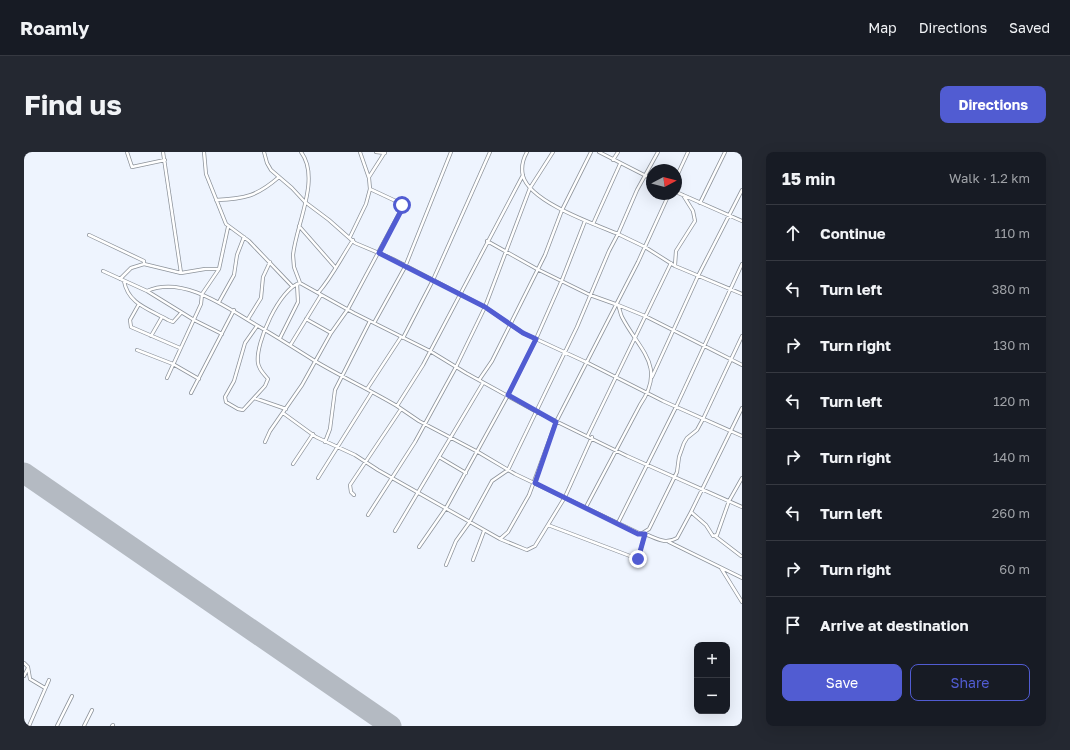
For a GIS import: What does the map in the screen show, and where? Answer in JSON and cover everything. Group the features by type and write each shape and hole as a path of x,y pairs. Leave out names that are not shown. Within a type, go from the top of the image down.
{"street":[{"path":"127,152 132,167 164,160"},
{"path":"163,152 181,273"},
{"path":"204,152 206,174 228,227 244,237 292,286"},
{"path":"264,152 269,167 292,188 304,202 353,240 485,307 523,333 587,362 676,407 742,436"},
{"path":"280,338 298,302 299,283 293,259 308,182 308,167 301,152"},
{"path":"350,237 366,204 370,189 360,152"},
{"path":"368,178 385,153 376,152"},
{"path":"374,323 405,266 451,152"},
{"path":"367,389 402,337 433,280 490,152"},
{"path":"397,406 423,365 522,175 523,160 526,152"},
{"path":"368,515 415,442 456,367 485,307 530,188 553,152"},
{"path":"479,380 492,361 537,269 562,210 591,152"},
{"path":"446,565 456,541 469,522 492,481 508,470 535,411 577,327 637,190 646,176 599,152"},
{"path":"613,160 618,152"},
{"path":"652,164 658,152"},
{"path":"682,165 688,152"},
{"path":"700,203 724,152"},
{"path":"593,224 620,164"},
{"path":"522,175 530,188 562,210 645,247 675,266 742,294"},
{"path":"216,200 252,195 265,189 279,177"},
{"path":"265,442 270,431 286,409 331,333 348,309 359,285 379,253 401,211 402,205 370,189"},
{"path":"651,379 698,276 742,190"},
{"path":"683,195 742,221"},
{"path":"675,266 676,252 695,221 692,208 683,195"},
{"path":"500,540 514,522 535,483 556,422 645,247 666,200"},
{"path":"419,547 446,508 508,395 536,339 562,280 585,221"},
{"path":"299,226 335,267"},
{"path":"167,378 201,304 202,294 213,281 219,269 228,227"},
{"path":"88,235 143,259 144,264"},
{"path":"218,303 234,276 237,255 244,237"},
{"path":"291,344 335,267 353,240"},
{"path":"487,241 537,269 590,295 645,316 742,365"},
{"path":"248,319 261,298 263,277 270,262"},
{"path":"588,435 671,263"},
{"path":"120,279 131,268 144,264 181,273 205,269 219,269"},
{"path":"618,523 676,407 742,264"},
{"path":"103,271 147,291 194,320 222,334"},
{"path":"124,281 128,296 162,317 173,322 182,312"},
{"path":"257,326 245,343 234,380 225,400 241,410 254,398 267,382 268,379 258,365 261,341 281,300 292,286 299,283"},
{"path":"299,283 430,351 483,383 556,422 588,435 648,465 742,507"},
{"path":"147,291 159,287 169,287 181,288 202,294 234,310 257,326 291,344 315,361 397,406 424,424 478,452 508,470 586,507 638,534 645,534 669,542 742,578"},
{"path":"139,304 130,320 130,324 134,329 180,348"},
{"path":"586,507 640,404 648,393 651,379 652,366 622,317 616,304"},
{"path":"192,393 234,310"},
{"path":"152,336 162,317"},
{"path":"306,318 331,333"},
{"path":"325,442 330,428 332,399 341,376 370,321"},
{"path":"548,525 638,559 645,534 649,529 679,468 679,457 684,443 687,438 697,430 703,419 742,336"},
{"path":"137,350 173,364 199,379"},
{"path":"395,531 483,383"},
{"path":"318,478 372,392"},
{"path":"254,398 286,409"},
{"path":"669,542 677,538 742,408"},
{"path":"354,495 351,492 350,485 401,409"},
{"path":"283,413 325,442 365,462 500,540 518,548 530,550 535,546 565,497 592,438"},
{"path":"293,464 313,434"},
{"path":"439,457 466,473"},
{"path":"715,536 742,478"},
{"path":"691,512 706,525 715,536 742,555 742,561"},
{"path":"473,560 484,531"},
{"path":"720,568 742,602"},
{"path":"24,663 28,667 30,679 45,688"},
{"path":"24,676 28,667"},
{"path":"29,726 49,680"},
{"path":"57,726 72,696"},
{"path":"84,726 92,710"}],"runway":[{"path":"24,473 391,726"}],"route":[{"path":"402,205 401,211 379,253 485,307 523,333 536,339 508,395 556,422 535,483 638,534 645,534 638,559"}]}
